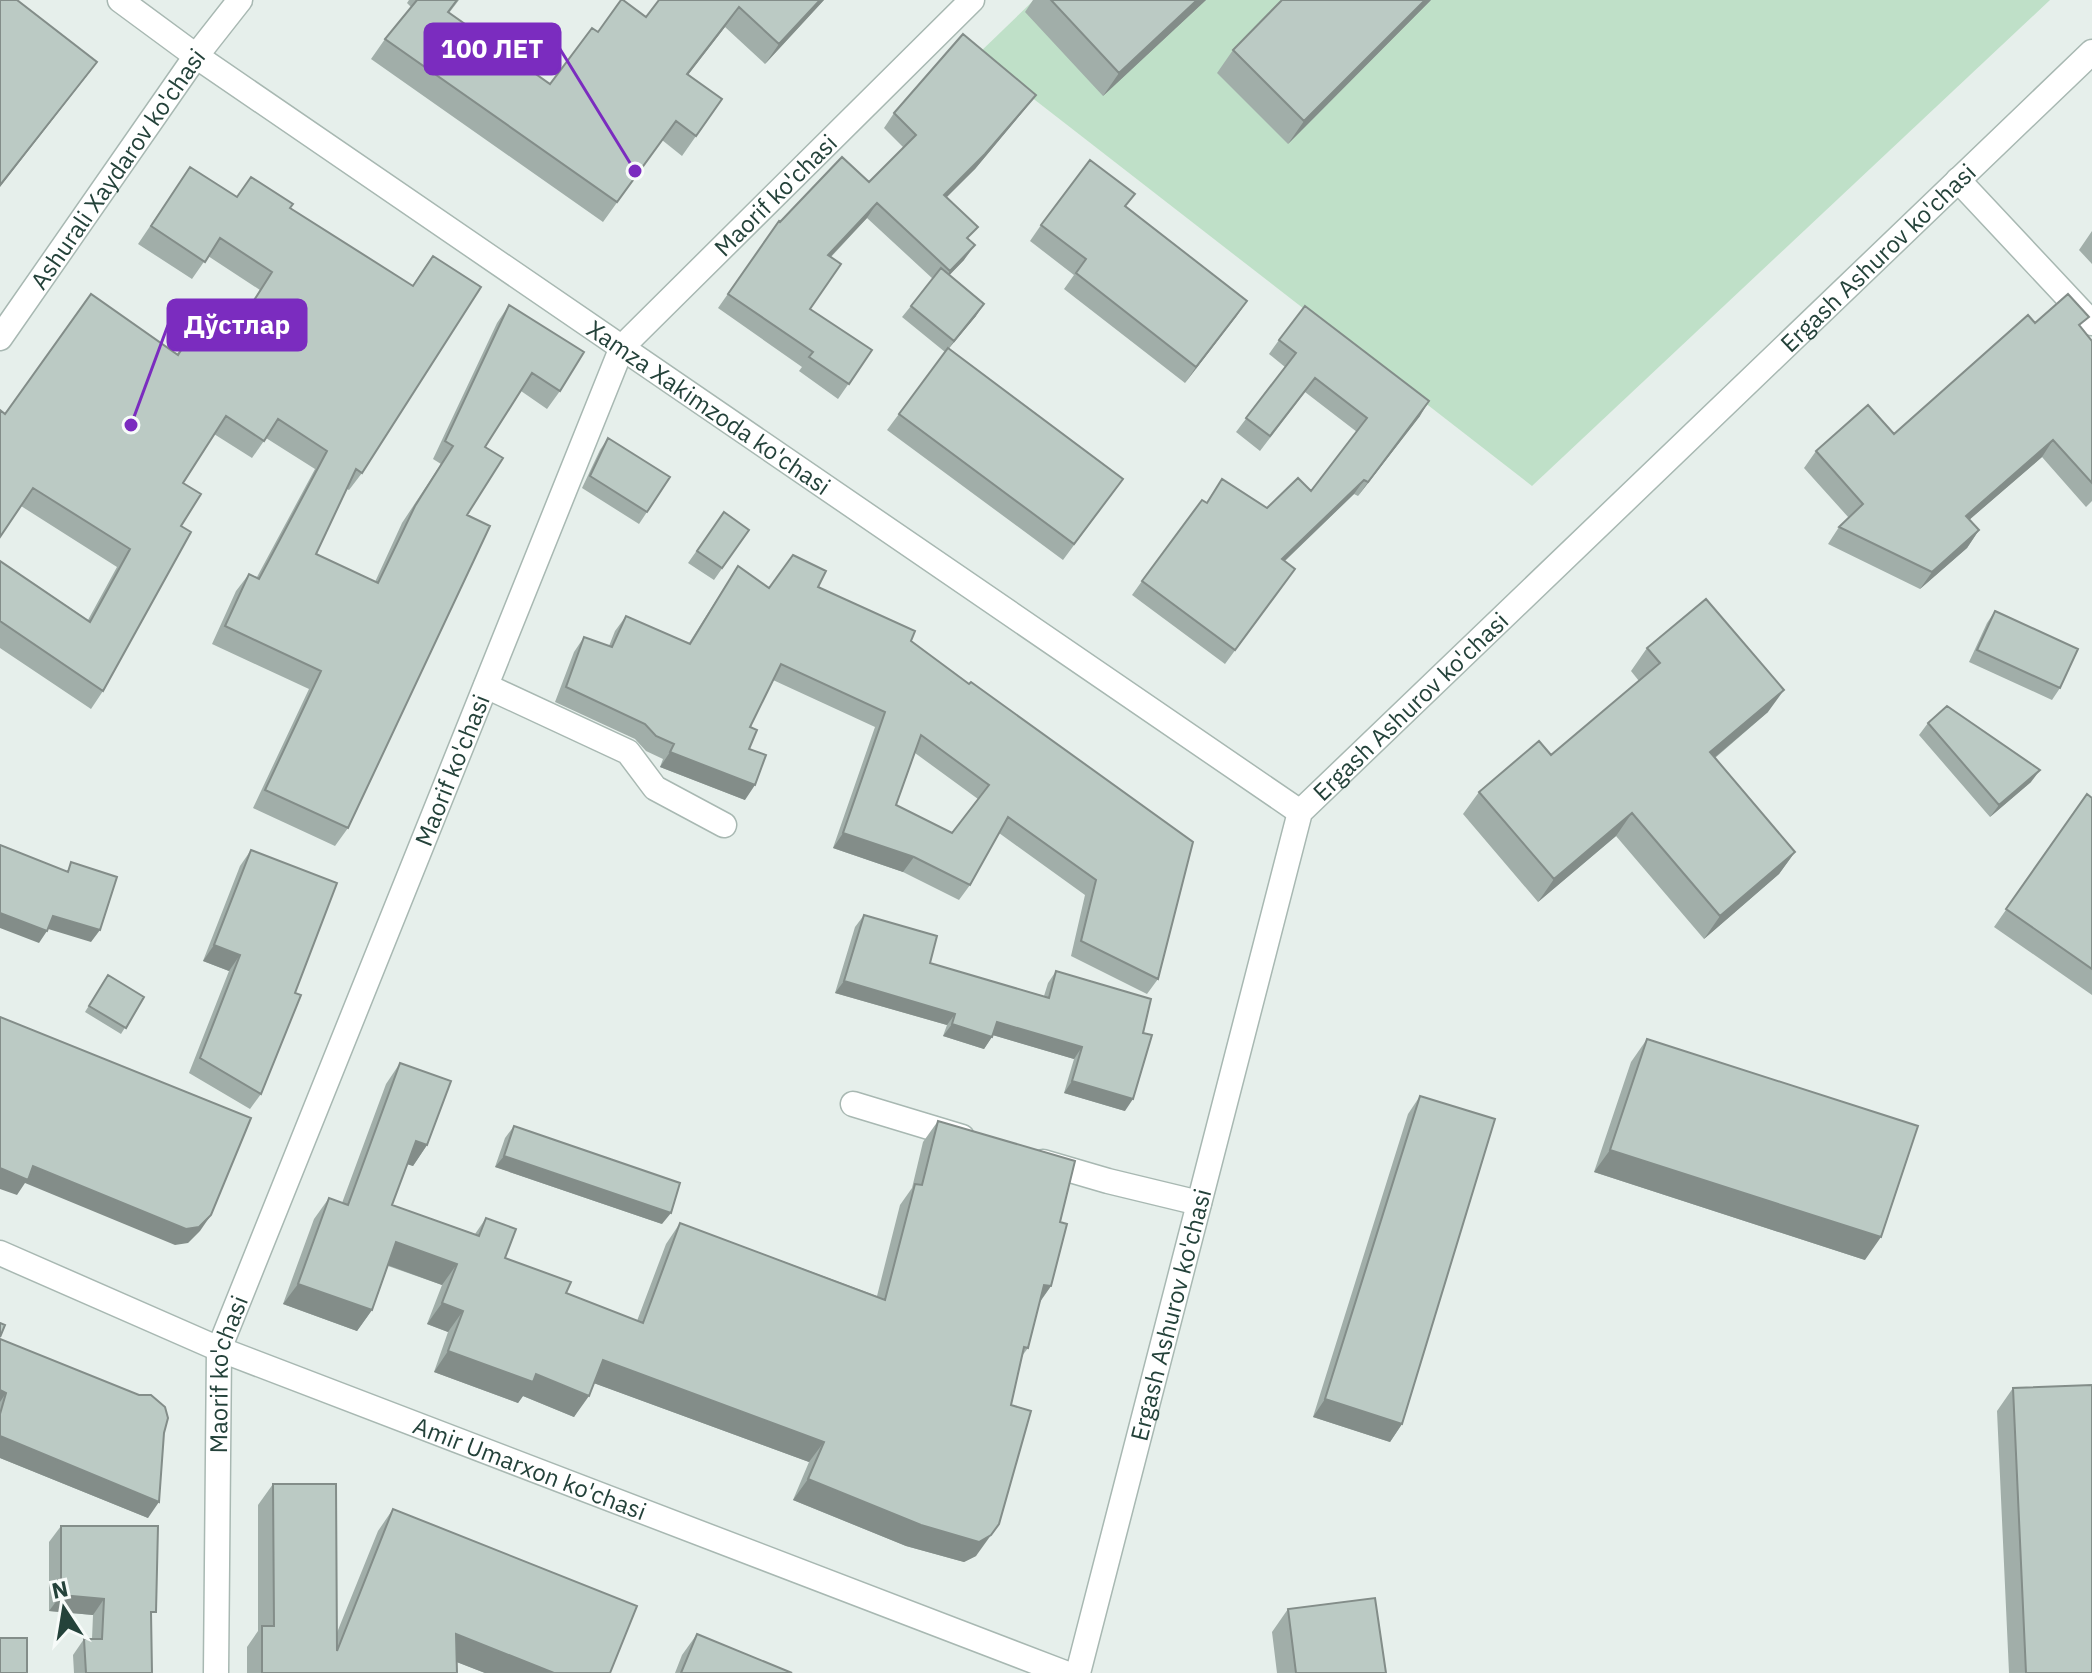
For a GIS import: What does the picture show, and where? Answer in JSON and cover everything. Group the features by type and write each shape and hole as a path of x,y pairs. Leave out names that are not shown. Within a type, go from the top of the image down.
{"street":[{"name":"Xamza Xakimzoda ko'chasi","path":"120,0 196,56 1300,812"},
{"name":"Ashurali Xaydarov ko'chasi","path":"0,338 196,56 240,0"},
{"name":"Maorif ko'chasi","path":"216,1673 219,1349 622,347 972,0"},
{"name":"Ergash Ashurov ko'chasi","path":"1078,1673 1300,812 2092,52"},
{"path":"1958,180 2092,323"},
{"path":"486,686 628,752 655,788 724,825"},
{"path":"853,1104 988,1145"},
{"path":"1018,1154 1108,1181 1199,1203"},
{"name":"Amir Umarxon ko'chasi","path":"0,1253 219,1349 1065,1673"}],"green space":[{"path":"1034,0 2050,0 1532,486 977,55"}],"building":[{"path":"0,0 17,0 97,62 0,185"},
{"path":"417,0 457,0 448,12 550,84 592,28 598,32 621,0 646,17 659,0 820,0 779,44 739,7 687,74 722,99 696,136 676,121 617,202 385,39"},
{"path":"1051,0 1197,0 1119,73"},
{"path":"1282,0 1425,0 1304,121 1233,50"},
{"path":"963,34 1036,95 985,154 944,195 978,227 967,238 975,245 950,271 877,203 828,255 841,264 810,309 872,350 849,384 809,357 813,352 728,294 779,221 842,157 869,182 916,135 894,113"},
{"path":"1090,160 1135,194 1125,206 1247,301 1196,367 1076,273 1086,259 1041,225"},
{"path":"190,167 237,197 251,177 293,204 290,208 413,286 433,256 481,287 362,473 356,469 316,554 378,583 415,506 453,446 445,441 509,305 584,352 560,391 532,373 485,447 503,458 467,515 490,526 348,828 265,790 321,671 225,626 249,574 259,579 327,451 278,419 264,441 226,416 183,483 201,494 181,526 191,532 103,691 0,621 0,561 90,622 130,549 33,488 0,537 0,410 5,414 91,294 178,355 207,309 237,327 272,272 220,238 205,262 151,226"},
{"path":"941,268 984,304 954,341 911,306"},
{"path":"2068,294 2089,317 2079,325 2092,341 2092,483 2053,440 1966,516 1979,530 1932,572 1839,527 1863,504 1816,451 1868,405 1894,434 2028,315 2035,323"},
{"path":"1305,306 1429,401 1368,482 1364,480 1282,559 1295,569 1235,650 1142,581 1202,500 1207,503 1222,479 1267,508 1298,478 1311,491 1367,418 1315,378 1270,436 1246,418 1296,353 1279,340"},
{"path":"948,348 1123,479 1074,544 899,414"},
{"path":"608,438 670,477 647,512 590,476"},
{"path":"724,512 749,530 722,568 697,551"},
{"path":"793,555 826,571 818,587 915,631 911,641 1193,842 1158,979 1081,941 1096,880 1008,817 970,885 914,857 843,833 885,712 781,664 750,727 757,730 749,749 766,755 755,785 670,752 674,744 656,736 645,724 566,687 584,637 612,647 626,616 690,644 738,566 769,588","holes":["921,735 989,785 952,833 896,805"]},
{"path":"1706,599 1784,690 1710,752 1795,852 1720,916 1632,813 1554,879 1479,792 1539,741 1551,755 1660,663 1647,648"},
{"path":"1995,611 2078,649 2060,688 1977,650"},
{"path":"1947,706 2040,770 1999,805 1928,723"},
{"path":"2087,794 2092,798 2092,969 2006,909"},
{"path":"0,845 68,872 71,862 117,877 100,930 53,916 47,931 0,913"},
{"path":"251,850 337,883 295,993 301,995 261,1094 200,1058 240,955 214,945"},
{"path":"864,915 937,936 930,963 1049,998 1056,971 1151,999 1143,1033 1152,1035 1133,1099 1072,1081 1082,1047 997,1022 992,1037 952,1024 955,1014 844,981"},
{"path":"108,975 144,997 126,1028 89,1006"},
{"path":"0,1017 251,1118 211,1215 199,1227 186,1229 33,1166 28,1180 0,1168"},
{"path":"1647,1039 1918,1126 1881,1237 1610,1150"},
{"path":"400,1063 451,1081 427,1145 416,1141 392,1205 479,1236 486,1218 516,1229 505,1258 571,1282 566,1293 643,1323 680,1223 885,1300 915,1184 922,1185 938,1121 1075,1161 1060,1222 1067,1224 1051,1286 1044,1285 1028,1348 1024,1347 1011,1405 1031,1411 999,1524 991,1535 979,1542 921,1525 808,1479 824,1442 603,1360 589,1396 536,1374 533,1382 448,1351 463,1311 442,1303 457,1264 396,1242 372,1310 298,1284 329,1198 348,1205"},
{"path":"1420,1096 1495,1119 1402,1424 1325,1399"},
{"path":"514,1126 680,1183 671,1213 504,1156"},
{"path":"0,1339 139,1395 151,1395 165,1407 168,1418 159,1502 0,1436 0,1414 6,1393 0,1390"},
{"path":"2092,1385 2092,1673 2026,1673 2013,1388"},
{"path":"273,1484 336,1484 337,1651 393,1509 637,1606 610,1673 554,1673 456,1634 457,1673 262,1673 262,1626 274,1626"},
{"path":"61,1526 158,1526 156,1612 151,1612 152,1673 86,1673 84,1639 102,1639 104,1599 61,1595"},
{"path":"1375,1598 1386,1673 1296,1673 1288,1609"},
{"path":"697,1634 792,1673 681,1673"},
{"path":"0,1638 27,1638 27,1673 0,1673"}],"place":[{"name":"100 ЛЕТ","path":"635,171"},
{"name":"Дўстлар","path":"131,425"}]}
